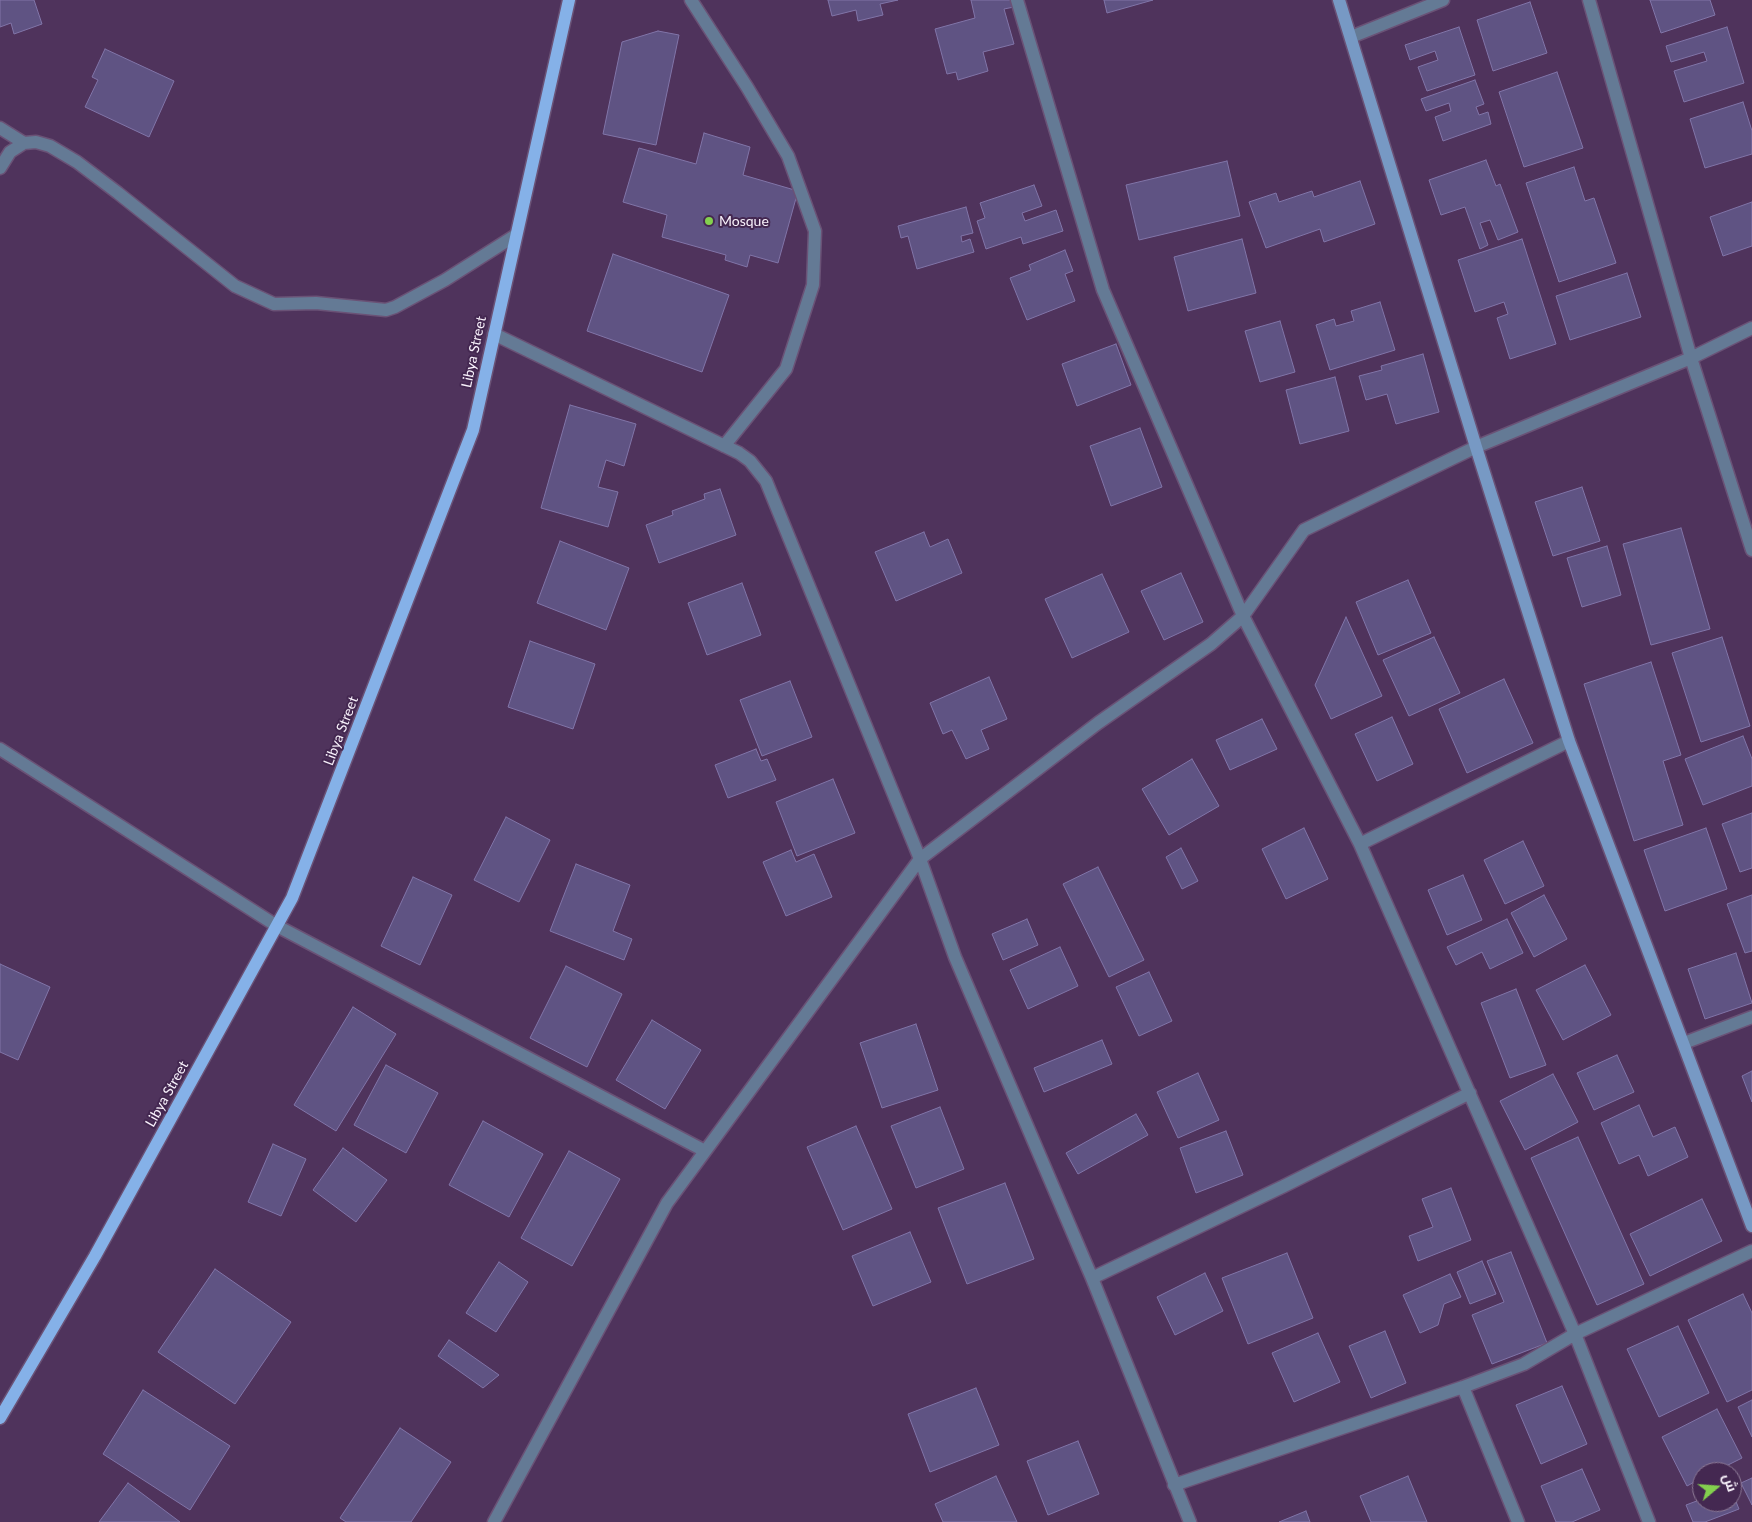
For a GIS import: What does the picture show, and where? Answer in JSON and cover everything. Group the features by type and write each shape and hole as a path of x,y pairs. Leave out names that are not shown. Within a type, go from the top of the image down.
{"main road":[{"name":"Libya Street","path":"0,1418 95,1256 292,898 473,430 569,0"}],"street":[{"path":"691,0 747,87 788,156 815,231 813,286 786,369 724,446"},
{"path":"1017,0 1103,290 1243,616 1360,844 1575,1334 1649,1522"},
{"path":"1339,0 1569,741 1752,1226"},
{"path":"1351,37 1443,0"},
{"path":"1589,0 1691,358 1752,550"},
{"path":"0,128 24,143"},
{"path":"0,168 10,152 24,143 36,142 50,146 77,162 235,286 274,304 316,303 386,310 445,280 516,235"},
{"path":"494,1522 667,1203 920,859 1098,723 1211,644 1243,616 1304,530 1476,446 1691,358 1752,328"},
{"path":"494,334 750,460 766,481 920,859 955,957 1092,1278 1190,1522"},
{"path":"1360,844 1569,741"},
{"path":"0,749 277,926 705,1151"},
{"path":"1684,1043 1752,1016"},
{"path":"1092,1278 1293,1182 1470,1093"},
{"path":"1174,1485 1463,1387 1524,1364 1575,1334 1752,1251"},
{"path":"1463,1387 1518,1522"}],"building":[{"path":"0,0 34,0 42,24 14,34 11,23 0,27"},
{"path":"828,0 898,0 880,4 883,15 858,21 856,10 832,16"},
{"path":"971,0 1012,0 1014,7 1004,9 1014,44 983,52 988,71 958,80 956,72 947,74 935,29 975,18"},
{"path":"1104,0 1153,0 1107,13"},
{"path":"1650,0 1710,0 1715,15 1661,33"},
{"path":"1530,2 1547,53 1493,71 1477,20"},
{"path":"1459,27 1475,75 1427,91 1418,67 1438,60 1435,51 1410,60 1405,45"},
{"path":"1727,27 1744,83 1684,102 1674,71 1707,61 1704,52 1671,62 1666,46"},
{"path":"658,31 679,35 656,145 603,134 622,42"},
{"path":"105,49 174,81 149,137 85,107 98,80 92,77"},
{"path":"1557,72 1583,148 1524,167 1499,92"},
{"path":"1475,80 1484,104 1476,107 1479,115 1488,112 1491,124 1443,141 1435,117 1451,111 1449,103 1426,111 1421,99"},
{"path":"1743,102 1752,131 1752,154 1705,168 1690,119"},
{"path":"704,133 750,147 743,175 798,191 778,263 750,255 747,267 725,260 726,255 662,237 667,215 623,202 639,148 696,164"},
{"path":"1486,160 1496,186 1500,184 1518,232 1498,240 1490,220 1480,223 1488,245 1480,249 1465,207 1441,215 1429,180"},
{"path":"1227,161 1240,216 1139,240 1126,185"},
{"path":"1574,167 1585,201 1594,198 1616,263 1559,282 1526,183"},
{"path":"1360,181 1375,224 1324,242 1320,229 1266,248 1249,202 1276,193 1279,202 1312,191 1314,197"},
{"path":"1034,185 1042,206 1022,213 1025,221 1056,210 1063,231 1023,244 1021,237 986,249 977,221 985,218 980,203"},
{"path":"1752,202 1752,246 1723,256 1710,217"},
{"path":"966,207 973,233 961,236 962,242 970,239 974,252 917,269 908,236 901,238 898,226"},
{"path":"1242,239 1256,293 1188,311 1174,257"},
{"path":"1522,239 1556,344 1510,359 1497,318 1508,314 1504,302 1475,312 1458,260"},
{"path":"1065,250 1073,271 1065,274 1075,301 1027,320 1010,278 1031,270 1029,265"},
{"path":"613,254 729,295 702,372 587,331"},
{"path":"1627,273 1641,317 1570,340 1556,296"},
{"path":"1380,302 1395,350 1330,370 1316,325 1334,319 1336,326 1354,321 1351,311"},
{"path":"1280,321 1295,372 1260,382 1245,331"},
{"path":"1116,344 1131,385 1077,406 1062,364"},
{"path":"1423,354 1439,412 1396,424 1387,394 1366,400 1359,376 1382,370 1381,366"},
{"path":"1335,377 1349,431 1300,444 1286,390"},
{"path":"570,405 636,424 624,466 606,460 598,487 618,492 608,527 541,508"},
{"path":"1140,428 1162,487 1111,506 1090,446"},
{"path":"1582,487 1600,541 1553,556 1535,502"},
{"path":"720,489 736,535 659,563 646,525 673,515 672,511 705,499 704,494"},
{"path":"1681,528 1710,629 1651,645 1623,544"},
{"path":"924,532 930,547 948,539 962,573 896,601 875,552"},
{"path":"560,541 629,568 606,630 537,603"},
{"path":"1607,546 1621,595 1582,607 1567,558"},
{"path":"1181,573 1203,622 1164,640 1141,591"},
{"path":"1102,574 1129,632 1072,658 1045,599"},
{"path":"1408,580 1431,633 1378,655 1356,602"},
{"path":"742,583 761,635 707,655 688,603"},
{"path":"1346,617 1382,696 1331,719 1315,685"},
{"path":"1434,637 1460,693 1409,716 1383,660"},
{"path":"1722,637 1750,726 1701,742 1672,653"},
{"path":"530,641 595,664 573,729 508,707"},
{"path":"1651,662 1681,755 1663,761 1683,825 1634,841 1584,684"},
{"path":"989,677 1007,719 981,730 989,749 966,759 952,730 943,734 930,703"},
{"path":"1504,679 1533,743 1467,773 1439,709"},
{"path":"790,681 812,737 762,756 740,700"},
{"path":"1392,717 1413,764 1377,781 1355,734"},
{"path":"1262,719 1277,749 1230,770 1216,740"},
{"path":"1743,736 1752,759 1752,786 1703,805 1685,759"},
{"path":"756,749 761,761 767,759 776,780 728,798 715,765"},
{"path":"1192,759 1219,806 1169,835 1142,789"},
{"path":"833,779 855,833 797,856 776,802"},
{"path":"1752,813 1752,868 1740,872 1722,824"},
{"path":"506,817 550,840 519,902 474,880"},
{"path":"1304,828 1328,879 1286,899 1262,849"},
{"path":"1706,828 1727,889 1665,911 1644,850"},
{"path":"1523,841 1544,886 1505,904 1484,860"},
{"path":"1181,848 1198,881 1182,889 1166,857"},
{"path":"791,850 796,862 814,854 832,897 786,916 763,862"},
{"path":"576,864 630,885 613,931 632,939 624,960 550,931"},
{"path":"1098,867 1144,960 1109,977 1063,884"},
{"path":"1463,875 1482,920 1447,935 1428,890"},
{"path":"413,877 452,895 420,965 381,946"},
{"path":"1544,895 1567,939 1534,957 1511,913"},
{"path":"1752,895 1752,951 1745,953 1727,904"},
{"path":"1027,919 1038,945 1003,960 992,934"},
{"path":"1507,919 1523,953 1490,969 1482,952 1456,965 1447,947"},
{"path":"1060,947 1078,986 1028,1009 1010,970"},
{"path":"1736,953 1752,1003 1705,1019 1688,969"},
{"path":"0,964 50,987 18,1060 0,1052"},
{"path":"1585,965 1611,1015 1563,1040 1536,990"},
{"path":"566,966 622,994 587,1067 530,1038"},
{"path":"1149,972 1172,1021 1139,1036 1116,987"},
{"path":"1516,989 1546,1065 1510,1078 1481,1003"},
{"path":"353,1007 396,1034 336,1131 294,1105"},
{"path":"652,1020 701,1050 665,1109 616,1080"},
{"path":"916,1024 938,1090 882,1108 860,1043"},
{"path":"1102,1040 1112,1064 1044,1092 1034,1068"},
{"path":"1617,1055 1634,1092 1594,1110 1577,1073"},
{"path":"386,1065 438,1093 406,1153 354,1125"},
{"path":"1752,1071 1752,1102 1742,1076"},
{"path":"1198,1073 1219,1120 1178,1138 1157,1092"},
{"path":"1553,1074 1578,1122 1525,1150 1500,1101"},
{"path":"1639,1105 1653,1137 1675,1127 1688,1157 1648,1176 1639,1155 1619,1164 1601,1123"},
{"path":"940,1107 964,1169 916,1188 891,1126"},
{"path":"1136,1114 1148,1135 1078,1174 1066,1153"},
{"path":"483,1121 543,1154 509,1217 449,1185"},
{"path":"856,1126 892,1209 843,1230 807,1147"},
{"path":"1226,1131 1243,1175 1196,1193 1180,1148"},
{"path":"1578,1137 1644,1284 1597,1305 1531,1158"},
{"path":"273,1144 306,1159 281,1216 248,1202"},
{"path":"343,1148 387,1180 356,1222 313,1190"},
{"path":"569,1151 620,1179 572,1266 521,1238"},
{"path":"1005,1183 1034,1259 967,1284 938,1208"},
{"path":"1451,1188 1471,1240 1418,1261 1409,1236 1433,1227 1422,1199"},
{"path":"1702,1199 1722,1241 1650,1276 1630,1234"},
{"path":"910,1232 931,1282 873,1306 852,1256"},
{"path":"1511,1252 1547,1343 1492,1364 1472,1315 1504,1302 1487,1261"},
{"path":"1287,1253 1313,1318 1248,1344 1222,1278"},
{"path":"1482,1261 1496,1294 1470,1304 1457,1272"},
{"path":"499,1262 528,1282 496,1332 466,1313"},
{"path":"215,1269 291,1322 235,1404 158,1352"},
{"path":"1205,1273 1223,1311 1175,1335 1157,1297"},
{"path":"1450,1274 1461,1297 1444,1304 1438,1325 1420,1333 1403,1295"},
{"path":"1743,1294 1752,1313 1752,1390 1727,1402 1688,1320"},
{"path":"1678,1326 1709,1393 1659,1417 1627,1349"},
{"path":"1385,1331 1406,1383 1371,1398 1349,1346"},
{"path":"1318,1333 1340,1382 1294,1402 1272,1353"},
{"path":"449,1340 499,1375 483,1388 438,1356"},
{"path":"1562,1386 1587,1444 1541,1464 1516,1405"},
{"path":"976,1388 999,1445 930,1472 908,1414"},
{"path":"143,1390 230,1446 190,1510 103,1454"},
{"path":"1752,1400 1752,1437 1738,1407"},
{"path":"1717,1409 1742,1458 1734,1462 1692,1462 1692,1483 1687,1486 1662,1437"},
{"path":"400,1428 451,1462 411,1522 346,1522 340,1518"},
{"path":"1078,1441 1099,1494 1048,1515 1027,1461"},
{"path":"1582,1469 1600,1510 1572,1522 1556,1522 1541,1486"},
{"path":"996,1476 1017,1522 943,1522 935,1504"},
{"path":"1408,1476 1427,1522 1371,1522 1360,1496"},
{"path":"1752,1478 1752,1505 1742,1485 1742,1483"},
{"path":"128,1483 180,1522 99,1522"},
{"path":"1692,1503 1692,1512 1731,1512 1705,1522 1693,1522 1686,1505"},
{"path":"1306,1511 1310,1522 1279,1522"}],"place":[{"name":"Mosque","path":"709,221"}]}
